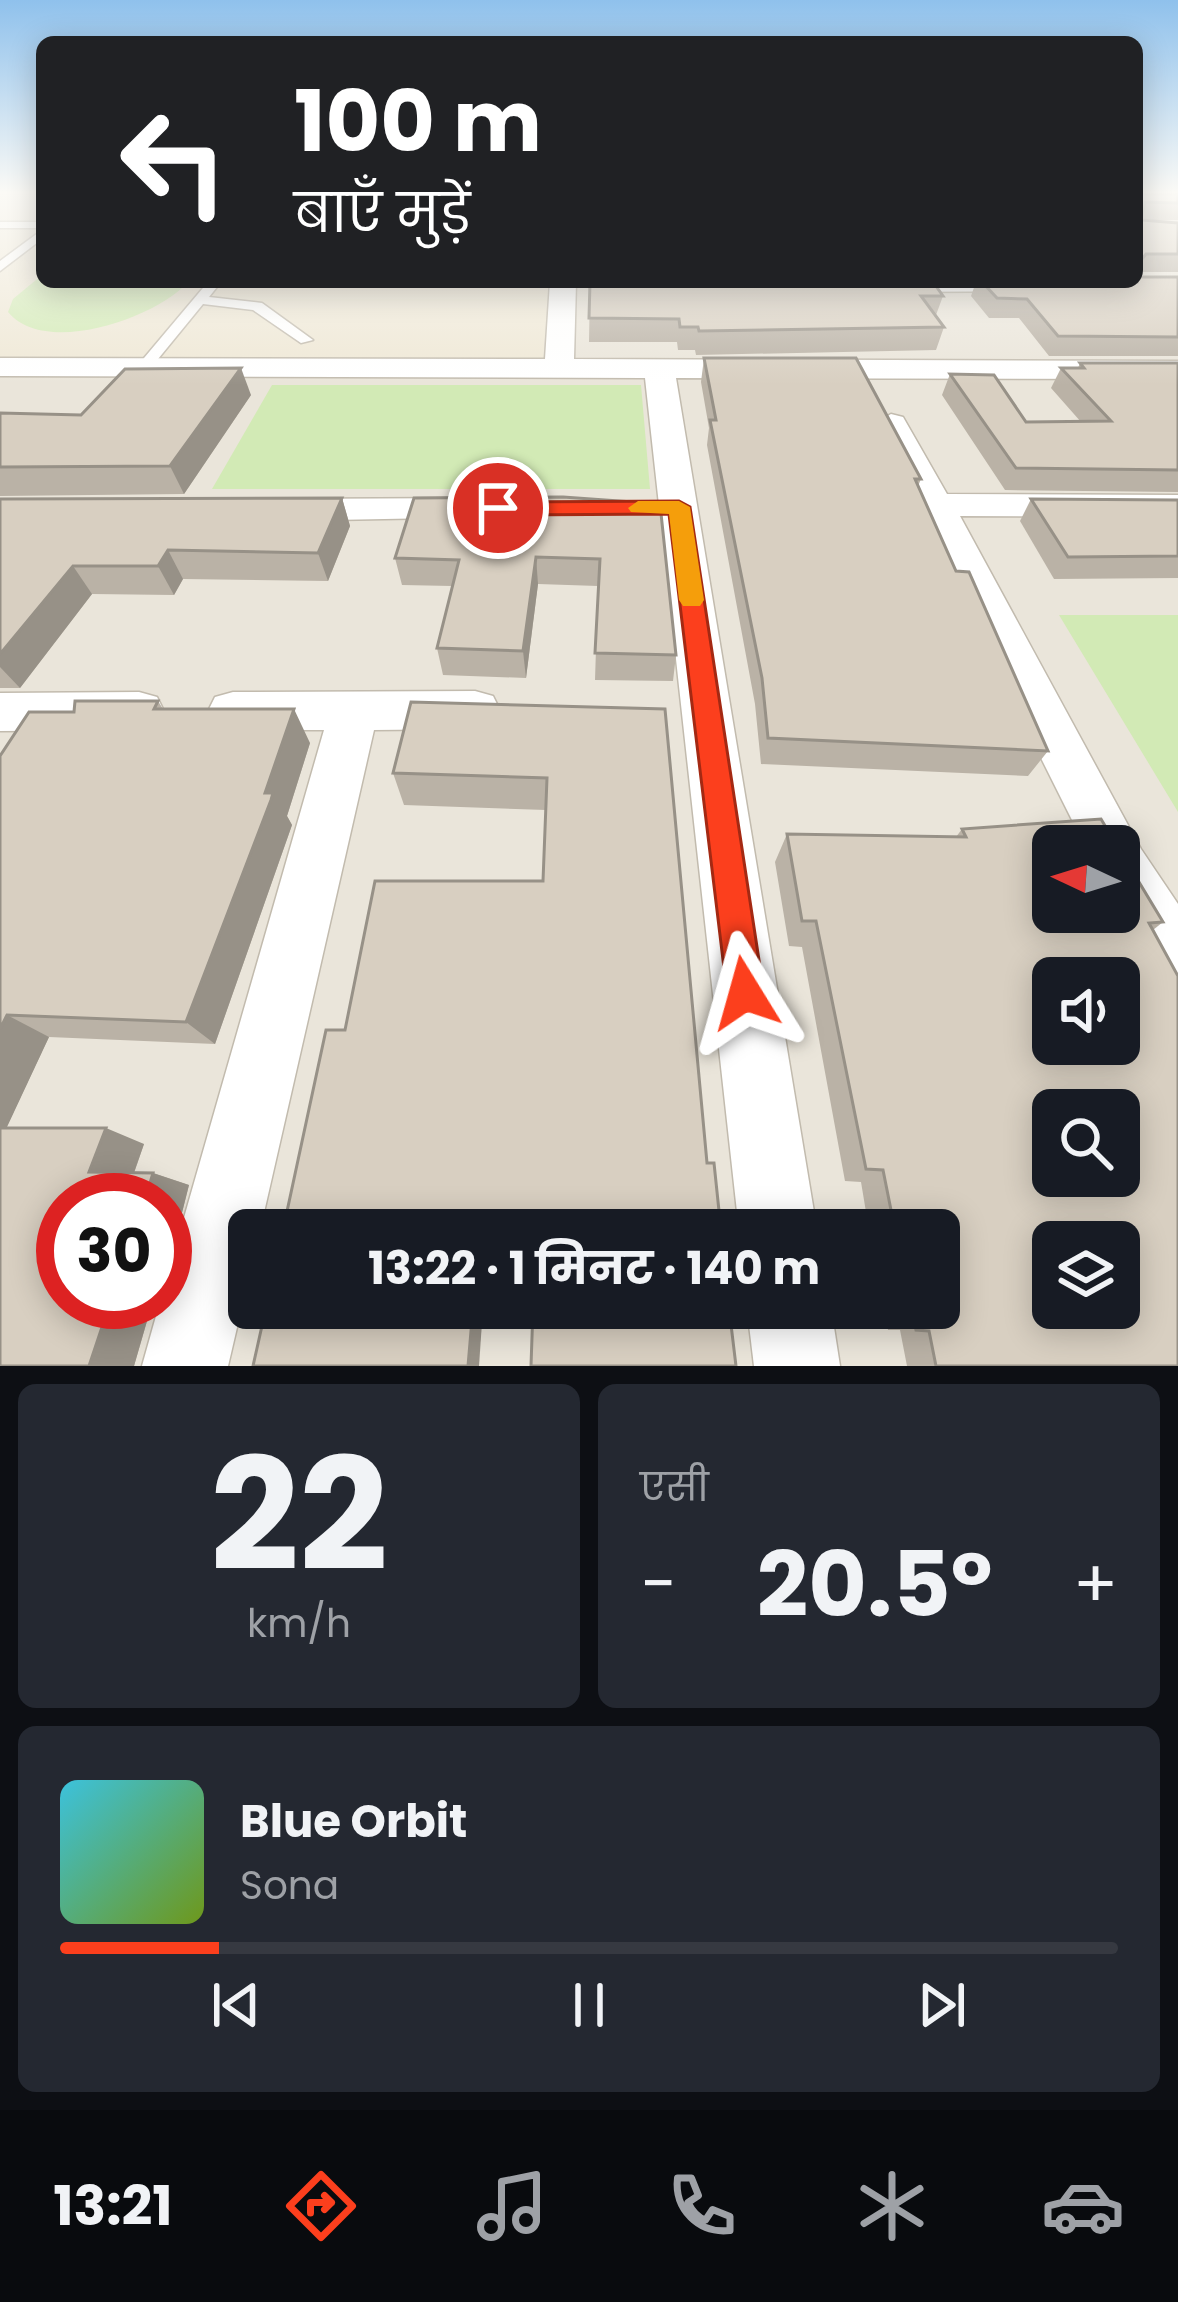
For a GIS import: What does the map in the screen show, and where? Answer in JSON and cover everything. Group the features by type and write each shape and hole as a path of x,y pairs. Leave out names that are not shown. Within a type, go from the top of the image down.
{"street":[{"path":"559,367 563,288"},
{"path":"7,374 144,367 1178,370"},
{"path":"659,367 656,507 683,709 774,1209"},
{"path":"861,367 1103,825"},
{"path":"934,505 1178,506"},
{"path":"234,511 515,508"},
{"path":"185,1366 354,710"},
{"path":"4,718 518,710"},
{"path":"1140,895 1178,967"},
{"path":"791,1329 796,1366"}],"lane":[{"path":"144,367 210,288"},
{"path":"200,300 257,306 306,340"}],"shaded area":[{"path":"0,258 36,258 36,288 1143,288 1143,258 1178,258 1178,1366 0,1366"},
{"path":"0,258 36,258 36,288 549,288 543,361 0,360"}],"green space":[{"path":"36,280 36,288 181,288 127,319 73,332 25,325 8,312 13,299"},
{"path":"272,385 641,385 650,489 212,489"},
{"path":"1059,615 1178,615 1178,812"}],"building":[{"path":"1143,277 1178,277 1178,337 1058,336 1027,299 997,298 988,288 1143,288"},
{"path":"590,288 937,288 943,296 921,296 944,327 699,331 698,327 680,327 679,319 589,318"},
{"path":"704,358 856,358 921,479 915,479 956,571 969,572 1048,751 768,738 762,678 710,420 716,420"},
{"path":"1080,363 1178,363 1178,470 1016,468 950,374 994,375 1026,422 1111,421 1061,368 1084,368"},
{"path":"241,368 170,466 0,467 0,413 81,415 125,369"},
{"path":"563,497 660,504 676,655 595,653 600,559 536,557 523,651 437,648 459,560 395,558 414,498"},
{"path":"342,498 318,553 168,550 158,566 73,566 0,654 0,499"},
{"path":"1031,499 1178,500 1178,556 1068,557"},
{"path":"75,701 158,701 154,709 294,709 265,793 273,793 271,800 186,1022 7,1015 0,1029 0,756 29,712 74,712"},
{"path":"411,702 665,709 707,1163 714,1163 719,1209 288,1209 326,1030 345,1030 375,881 543,881 547,778 393,773"},
{"path":"1101,819 1105,825 1032,825 1032,933 1140,933 1140,884 1163,922 1149,923 1178,976 1178,1366 936,1366 929,1331 916,1330 960,1329 960,1209 891,1209 883,1170 866,1169 816,921 802,921 787,834 966,837 962,829"},
{"path":"0,1128 106,1128 89,1172 153,1173 36,1173 36,1329 101,1329 89,1366 0,1366"},
{"path":"261,1329 471,1329 468,1366 253,1366"},
{"path":"532,1329 732,1329 736,1366 531,1366"}],"slow traffic":[{"path":"638,508 679,507 691,600"}],"route":[{"path":"498,508 679,507 745,993"}]}
